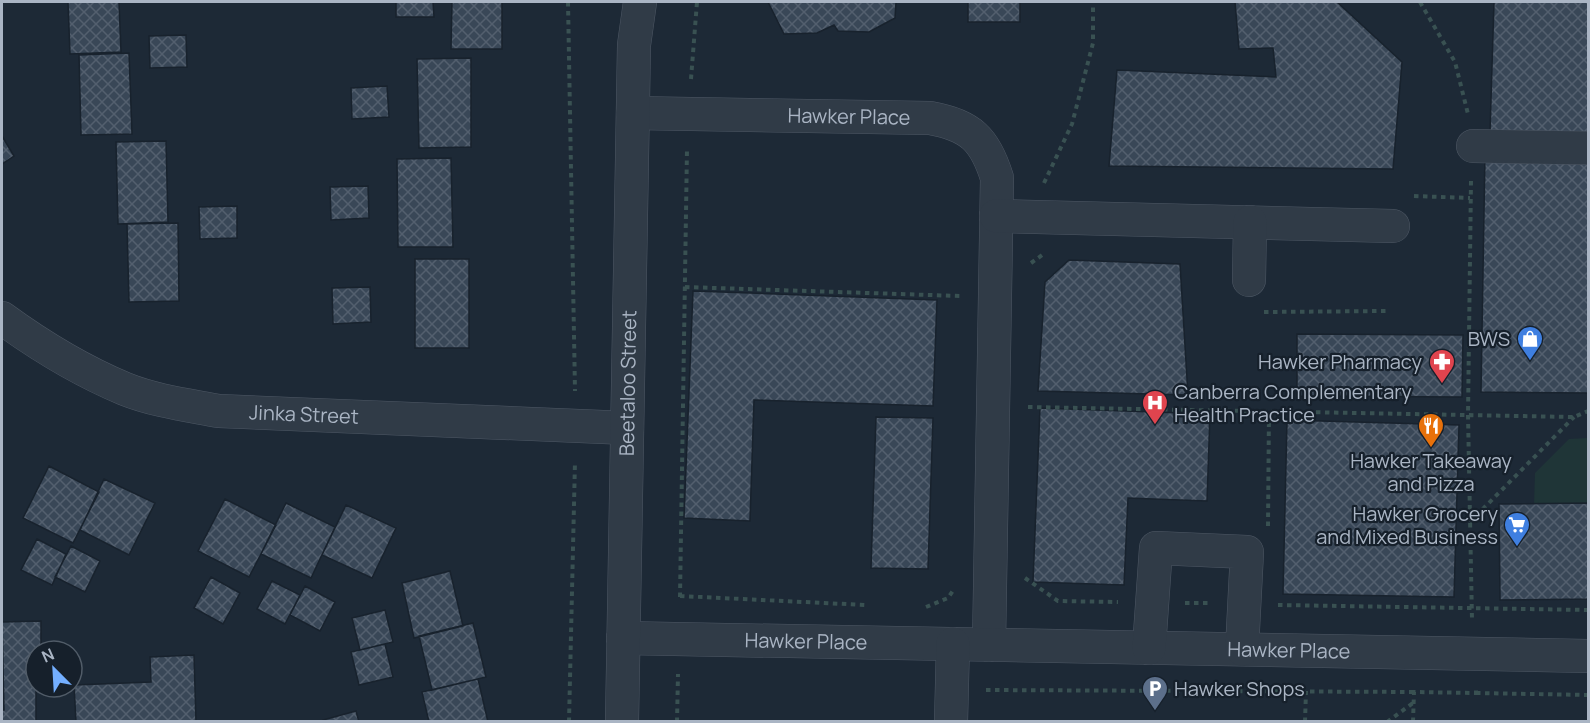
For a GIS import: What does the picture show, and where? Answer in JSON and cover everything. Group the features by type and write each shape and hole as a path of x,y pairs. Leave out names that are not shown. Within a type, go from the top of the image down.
{"street":[{"name":"Beetaloo Street","path":"622,722 634,45 630,2"},
{"name":"Beetaloo Street","path":"634,45 640,2"},
{"name":"Hawker Place","path":"633,113 930,118 957,123 973,134 991,159 997,178 989,645"},
{"path":"1473,146 1588,148"},
{"path":"996,216 1393,226"},
{"path":"1249,280 1250,222"},
{"name":"Jinka Street","path":"2,318 35,342 125,389 171,403 219,411 627,428"},
{"path":"1149,648 1156,548 1247,552 1242,649"},
{"name":"Hawker Place","path":"623,638 1588,656"},
{"path":"951,706 953,644"}],"path":[{"path":"568,2 575,388"},
{"path":"677,722 689,114 697,2"},
{"path":"1044,183 1072,124 1093,43 1093,2"},
{"path":"1420,2 1455,62 1466,97 1473,146 1470,198 1468,415 1476,693"},
{"path":"1036,178 1044,183 1056,184"},
{"path":"1411,196 1470,198"},
{"path":"1027,266 1047,252"},
{"path":"685,286 964,296"},
{"path":"1262,312 1387,311"},
{"path":"1024,418 1024,407 1574,417"},
{"path":"1268,536 1269,411"},
{"path":"1470,522 1574,417 1588,411"},
{"path":"569,722 576,460"},
{"path":"1021,576 1058,601 1588,610"},
{"path":"915,607 926,607 948,598 961,581"},
{"path":"680,596 871,605"},
{"path":"1305,722 1306,691"},
{"path":"951,706 1306,691 1588,695"},
{"path":"1413,722 1414,692"},
{"path":"1387,722 1413,702"}],"green space":[{"path":"1588,438 1588,503 1534,504 1535,473 1569,439"}],"building":[{"path":"68,2 119,2 121,52 70,54"},
{"path":"396,2 433,2 434,17 396,17"},
{"path":"452,2 502,2 502,49 451,49"},
{"path":"768,2 896,2 895,18 869,32 838,31 834,25 817,33 784,34"},
{"path":"968,2 1020,2 1020,22 968,22"},
{"path":"1235,2 1337,2 1402,62 1393,169 1109,166 1117,70 1276,77 1273,48 1239,49"},
{"path":"1494,2 1588,2 1588,135 1490,132"},
{"path":"186,35 187,67 150,68 149,36"},
{"path":"129,53 132,134 81,135 79,55"},
{"path":"471,58 471,147 419,148 417,59"},
{"path":"387,86 389,117 352,119 351,88"},
{"path":"2,136 14,156 2,164"},
{"path":"166,141 168,222 118,224 116,142"},
{"path":"1485,153 1588,155 1588,393 1481,392"},
{"path":"451,158 453,247 398,247 397,159"},
{"path":"368,186 369,218 331,220 330,187"},
{"path":"237,206 237,238 200,239 199,207"},
{"path":"178,223 179,301 129,302 127,224"},
{"path":"415,259 469,259 469,348 415,348"},
{"path":"1069,260 1180,264 1188,395 1038,391 1045,282"},
{"path":"370,287 371,322 333,324 332,288"},
{"path":"693,291 937,300 933,406 754,400 750,521 684,518"},
{"path":"1297,334 1463,335 1462,397 1297,396"},
{"path":"1040,408 1210,414 1207,501 1128,498 1124,585 1033,582"},
{"path":"876,417 933,418 928,569 871,568"},
{"path":"1287,420 1459,425 1454,597 1283,594"},
{"path":"49,466 99,492 73,543 23,518"},
{"path":"104,479 155,503 129,555 80,530"},
{"path":"225,499 276,525 249,577 198,551"},
{"path":"286,503 335,527 311,578 261,554"},
{"path":"1588,503 1588,599 1500,600 1499,504"},
{"path":"346,505 396,528 372,578 322,555"},
{"path":"37,539 66,554 52,585 21,570"},
{"path":"71,546 100,561 85,592 55,577"},
{"path":"450,571 463,626 414,638 402,583"},
{"path":"211,577 240,593 223,624 194,608"},
{"path":"272,581 300,595 285,624 257,609"},
{"path":"305,586 335,602 320,631 290,615"},
{"path":"385,610 393,642 360,650 352,618"},
{"path":"41,621 41,639 24,639 24,699 36,699 36,722 2,722 2,710 4,710 2,622"},
{"path":"473,623 486,677 432,690 419,636"},
{"path":"385,644 393,677 359,685 351,652"},
{"path":"194,655 196,722 76,722 75,699 84,699 84,685 151,682 150,657"},
{"path":"478,679 488,722 429,722 422,692"},
{"path":"356,711 359,722 323,722 323,720"}],"place":[{"name":"BWS","path":"1530,362"},
{"name":"Hawker Pharmacy","path":"1442,385"},
{"name":"Canberra Complementary Health Practice","path":"1155,426"},
{"name":"Hawker Takeaway and Pizza","path":"1431,449"},
{"name":"Hawker Grocery and Mixed Business","path":"1517,548"},
{"name":"Hawker Shops","path":"1155,712"}]}
